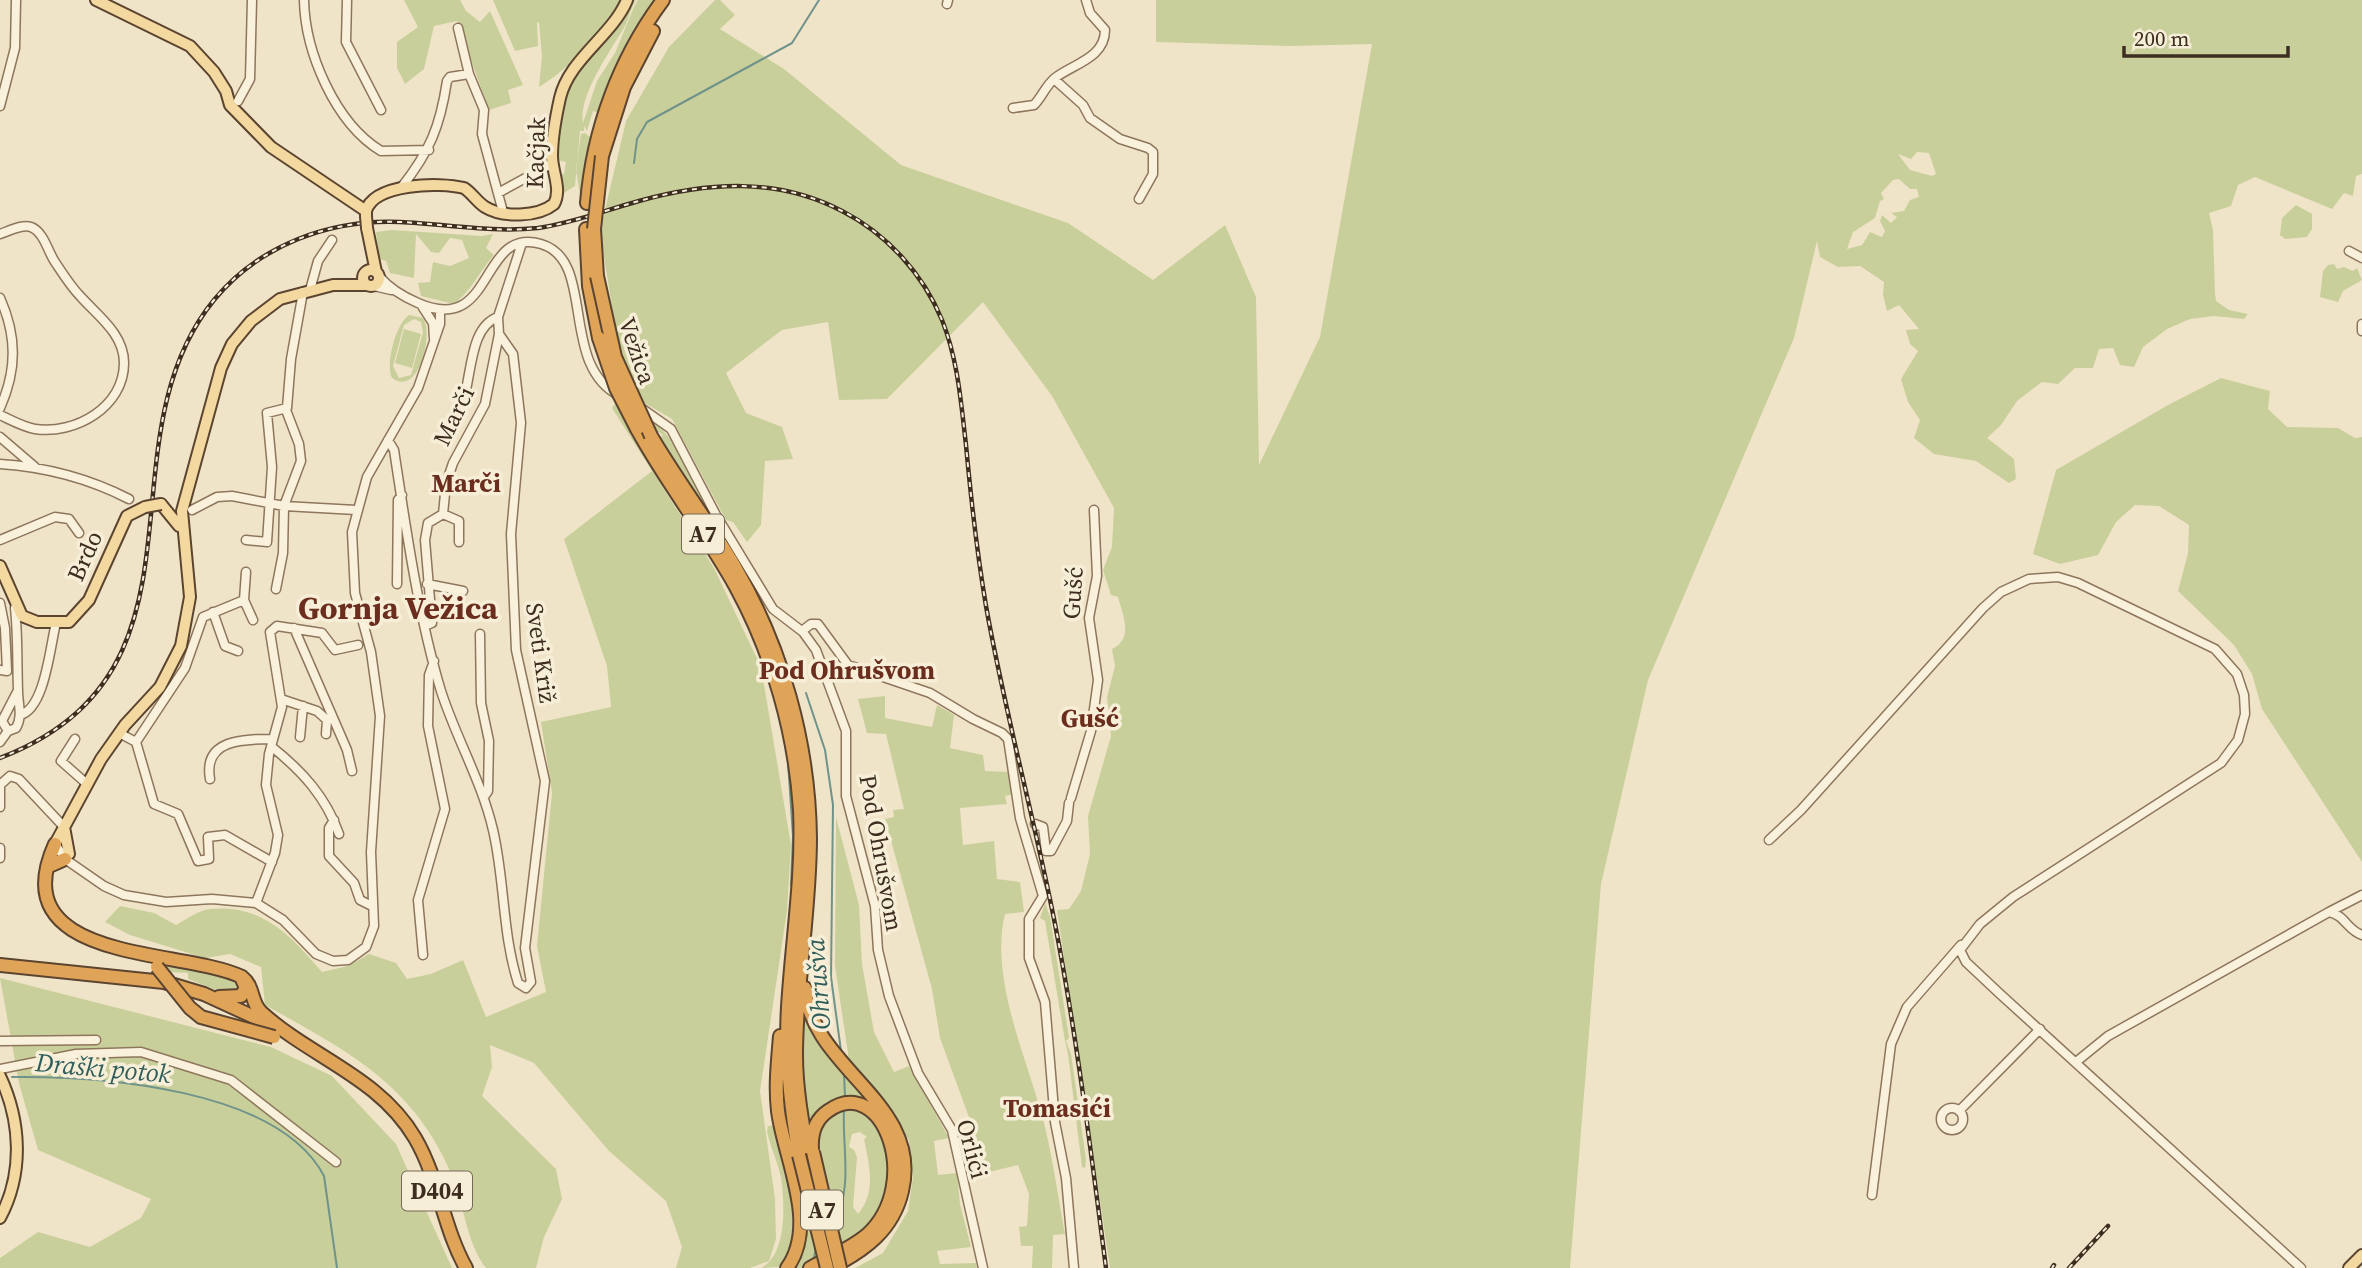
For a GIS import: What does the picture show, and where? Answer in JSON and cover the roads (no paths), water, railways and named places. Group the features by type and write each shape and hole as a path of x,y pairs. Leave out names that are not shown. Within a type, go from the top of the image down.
{"highway":[{"name":"A7","path":"663,0 634,45 606,108 595,143 587,203 590,229 589,286 599,338 616,388 637,429 747,608 781,697 801,773 800,858 787,1043 789,1095 807,1153 828,1268"},
{"name":"A7","path":"590,229 602,156 614,113 634,65 674,0"},
{"name":"Vežica","path":"590,229 614,358 651,436 707,521 753,602 788,689 801,773"},
{"path":"801,773 812,795 814,842 804,986 809,1014 824,1042 889,1126 895,1157 893,1192 877,1224 848,1254 828,1268"},
{"path":"787,1268 799,1246 801,1227 777,1091 801,773"},
{"path":"55,844 47,867 47,894 59,918 82,937 114,947 237,974 250,984 260,1012 293,1036"},
{"path":"47,867 67,856"},
{"path":"114,947 155,973 201,1017 274,1037 331,1059"},
{"name":"D404","path":"1,965 110,975 155,973 187,988 222,999 331,1059 385,1100 414,1137 431,1171 454,1244 466,1268"},
{"path":"222,999 236,998 245,992 244,982 237,974"},
{"path":"838,1268 807,1153 815,1126 828,1110 849,1104 867,1109 889,1126"},
{"path":"810,1268 848,1254"}],"main road":[{"path":"96,0 190,46 288,161 350,198 366,214 370,278 307,291 275,302 247,325 232,344 221,369 182,533"},
{"name":"Kačjak","path":"377,197 401,188 464,188 483,206 503,212 537,213 554,204 558,190 553,163 556,123 566,82 615,21 627,0"},
{"path":"350,198 377,197"},
{"path":"366,214 377,197"},
{"path":"55,844 87,784 119,733 160,687 183,639 188,616 190,578 182,533 175,518 162,505"},
{"name":"Brdo","path":"56,624 69,622 84,609 123,522 133,511 162,505 188,506"},
{"path":"0,566 15,606 26,619 56,624"},
{"path":"64,827 67,856"},
{"path":"0,1076 18,1137 10,1195 0,1218"},
{"path":"2349,1268 2362,1255"},
{"path":"2356,1268 2362,1261"}],"street":[{"path":"0,106 15,48 16,0"},
{"path":"235,100 250,79 252,0"},
{"path":"304,0 305,29 314,58 332,95 354,126 381,151 429,150"},
{"path":"347,0 346,42 382,110"},
{"path":"1013,108 1034,105 1054,79 1086,62 1105,37 1102,24 1090,13 1086,0"},
{"path":"458,28 469,74 484,110 482,134 503,212"},
{"path":"401,188 429,150 441,118 447,81 450,77 469,74"},
{"path":"1054,79 1083,105 1090,118 1120,139 1153,152 1153,174 1139,199"},
{"path":"498,193 553,163"},
{"path":"0,234 25,227 38,232 80,297 102,315 117,339 124,361 115,393 106,407 82,422 40,430 26,427 0,415"},
{"path":"276,589 283,553 284,506 301,461 299,444 286,410 307,291 318,261 332,240"},
{"path":"436,324 453,310 471,301 500,255 522,243"},
{"name":"Pod Ohrušvom","path":"522,243 548,247 567,266 584,351 594,375 613,393 656,415 671,429 723,527 776,612 802,631 816,650 846,731 848,804 875,906 883,971 908,1046"},
{"name":"Sveti Križ","path":"484,797 497,852 508,940 519,983 526,988 531,982 525,948 545,781 520,677 513,613 511,534 521,423 513,354 499,334 498,317 522,243"},
{"path":"2349,251 2362,258"},
{"path":"370,278 420,304 439,310 453,310"},
{"path":"0,298 11,326 14,349 11,382 0,408"},
{"path":"420,304 436,324"},
{"path":"55,844 90,877 114,891 139,899 166,902 225,899 256,903 283,919 316,954 333,961 355,957 366,947 373,931 371,852 380,716 371,652 353,577 351,543 356,510 367,477 414,398 434,341 439,310"},
{"name":"Marči","path":"451,426 462,411 478,336 498,317"},
{"path":"2362,324 2362,331"},
{"name":"Marči","path":"427,625 432,622 427,584 426,528 431,519 443,514 446,484 453,463 485,404 499,334"},
{"path":"246,540 267,541 272,467 267,413 274,409 286,410"},
{"path":"0,437 35,467"},
{"path":"388,440 393,445 434,661 454,728 484,797"},
{"path":"0,464 35,467 86,478 129,499"},
{"path":"397,584 398,500 402,495"},
{"path":"188,506 225,496 284,506 356,510"},
{"name":"Gušć","path":"1029,825 1042,825 1046,851 1051,851 1067,821 1070,801 1091,731 1098,680 1089,626 1097,576 1094,510"},
{"path":"443,514 459,521 459,542"},
{"path":"0,541 55,517 69,519 79,533"},
{"path":"246,572 244,600 253,620"},
{"path":"1769,840 1801,810 1993,599 2020,581 2058,577 2093,589 2215,649 2237,674 2244,695 2243,723 2228,755 2180,791 2013,897 1980,924 1907,1007 1891,1044 1872,1195"},
{"path":"2093,589 2097,580"},
{"path":"427,584 463,591"},
{"path":"136,742 185,668 203,617 244,600"},
{"path":"0,603 7,671 0,670"},
{"path":"0,742 8,731 19,725 19,638 15,606"},
{"path":"213,612 225,646 238,651"},
{"path":"19,638 26,619"},
{"path":"20,715 30,712 35,705 46,673 56,624"},
{"name":"Pod Ohrušvom","path":"802,631 811,624 818,624 838,656 852,667 930,693 1005,734 1029,825"},
{"path":"256,903 272,862 278,835 267,785 281,699 269,636 274,627 294,628 322,633 335,650 358,645"},
{"path":"294,628 348,750 352,771"},
{"path":"480,634 481,703 489,741 488,791 484,797"},
{"path":"2215,649 2221,640"},
{"path":"1934,648 1941,655"},
{"path":"423,955 418,900 445,809 428,726 429,675 434,661"},
{"path":"8,731 2,721 18,692"},
{"path":"281,699 325,717 326,734"},
{"path":"300,737 303,706"},
{"path":"1878,709 1885,715"},
{"path":"119,733 136,742 154,804 173,810 181,817 198,861 209,859 206,841 210,836 233,837 272,862"},
{"path":"75,739 61,761 87,784"},
{"path":"210,779 211,757 218,747 252,739 273,743 300,769 324,802 339,834"},
{"path":"0,807 0,787 10,776 19,779 64,827"},
{"path":"334,820 329,828 329,856 352,880 362,903 372,906"},
{"path":"1029,825 1031,866 1043,896 1029,919 1029,958 1045,1002 1055,1122 1064,1164 1074,1268"},
{"path":"0,848 0,858"},
{"path":"2076,1062 2108,1036 2362,895"},
{"path":"2329,912 2342,917 2350,929 2362,935"},
{"path":"1961,946 1966,962 2301,1268"},
{"path":"1959,1111 2040,1030"},
{"path":"0,1041 96,1040"},
{"name":"Orlići","path":"908,1046 918,1073 951,1130 983,1268"},
{"path":"0,1069 76,1055 141,1052 231,1080 336,1163"}],"waterway":[{"path":"634,163 637,139 647,122 792,43 819,0"},
{"name":"Ohrušva","path":"806,693 825,750 833,805 831,977 841,1051"},
{"path":"788,762 793,836 791,885"},
{"name":"Ohrušva","path":"844,1074 845,1097"},
{"name":"Draški potok","path":"12,1077 91,1080 184,1093 228,1106 268,1123 301,1146 324,1176 337,1268"},
{"name":"Ohrušva","path":"835,1223 844,1194 844,1109"},
{"path":"783,1160 794,1213"},
{"path":"789,1250 792,1239"},
{"name":"Ohrušva","path":"814,1258 816,1247"}],"railway":[{"path":"0,758 69,719 112,670 135,613 147,551 162,420 180,358 214,300 252,264 298,239 348,225 400,222 486,229 538,228 665,195 716,187 742,186 793,192 842,211 874,231 914,271 934,303 952,350 986,606 1063,967 1106,1268"},
{"path":"2069,1268 2108,1226"}],"district":[{"name":"Marči","path":"466,483"},
{"name":"Gornja Vežica","path":"398,608"},
{"name":"Pod Ohrušvom","path":"847,670"},
{"name":"Gušć","path":"1090,718"},
{"name":"Tomasići","path":"1057,1108"}]}
